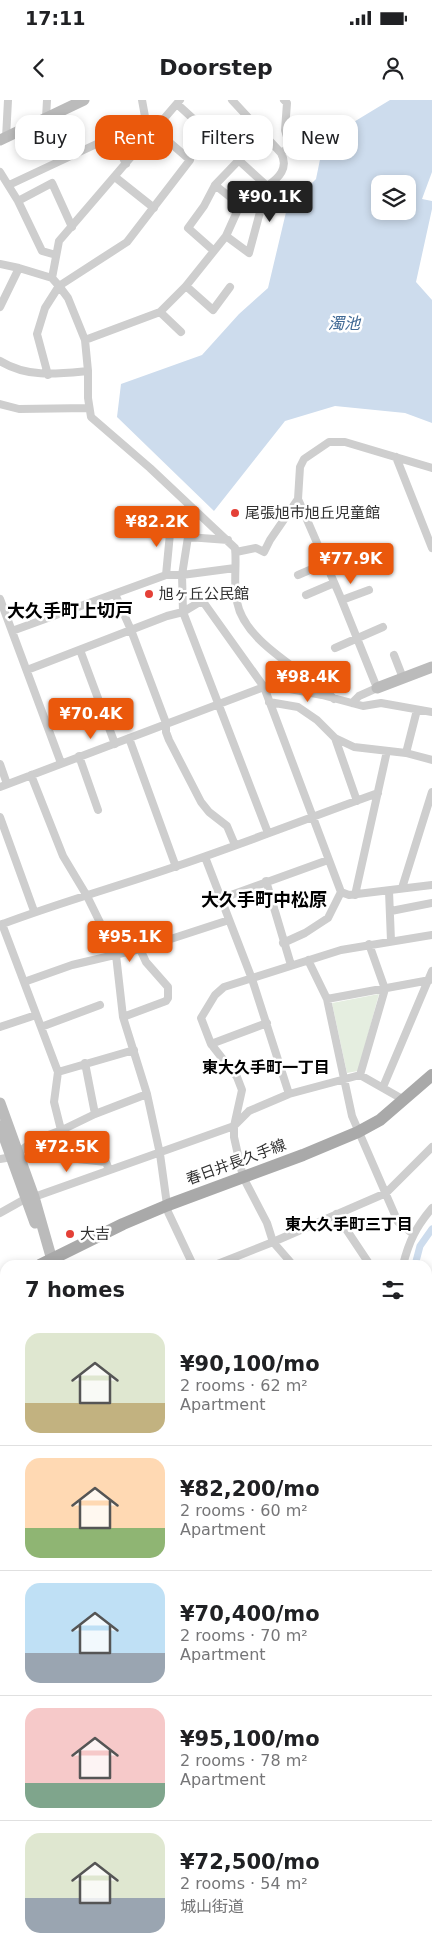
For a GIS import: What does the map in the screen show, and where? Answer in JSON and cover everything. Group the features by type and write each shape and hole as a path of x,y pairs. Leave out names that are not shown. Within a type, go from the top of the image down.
{"main road":[{"name":"春日井長久手線","path":"55,1260 123,1224 168,1205 358,1132 380,1120 432,1075"}],"street":[{"path":"3,139 8,100"},
{"path":"46,115 47,100"},
{"path":"52,115 84,100"},
{"path":"142,100 145,115"},
{"path":"226,236 249,253 267,186 278,179 283,169 281,153 232,100"},
{"path":"281,153 290,147 284,130 287,103 284,100"},
{"path":"167,115 178,102 192,115"},
{"path":"3,139 15,133"},
{"path":"9,185 105,140 116,143 126,164"},
{"path":"48,375 37,334 45,308 59,286 127,242 154,208 190,160 173,145"},
{"path":"52,278 59,242 129,160"},
{"path":"214,251 188,228 204,206 215,185 239,160 267,186"},
{"path":"0,172 18,201 42,251 56,255"},
{"path":"116,176 154,208"},
{"path":"18,201 52,183 72,227"},
{"path":"85,340 160,312 186,286 226,236 240,206 215,185"},
{"path":"0,264 52,278 59,286 68,298 85,340 89,408 92,417 229,540 236,552 236,600 238,609 256,636 281,659 334,699"},
{"path":"0,307 19,268"},
{"path":"186,286 212,310 230,287"},
{"path":"160,312 181,332"},
{"path":"0,360 27,373 48,375 88,371"},
{"path":"0,404 19,409 89,408"},
{"path":"377,688 358,638 298,499 300,467 304,459 329,442 345,442 432,468"},
{"path":"396,457 432,548"},
{"path":"236,552 256,548 264,552 298,499"},
{"path":"166,575 171,523"},
{"path":"229,540 188,537 182,575 183,612 268,833"},
{"path":"298,575 326,564"},
{"path":"12,631 166,575 182,575 235,568"},
{"path":"306,595 334,583"},
{"path":"342,600 369,590"},
{"path":"115,594 131,630 166,723 166,732 169,740 201,802 208,812 227,826 235,845"},
{"path":"0,600 61,763"},
{"path":"27,670 204,603 264,687 314,816 328,860 342,892 349,895 432,884"},
{"path":"0,625 8,622"},
{"path":"335,648 383,627"},
{"path":"80,650 115,744"},
{"path":"394,656 403,678"},
{"path":"352,703 359,696 432,667"},
{"path":"0,764 4,785 264,687 274,686 322,695 363,706 381,704 432,712"},
{"path":"269,702 298,707 317,720 335,738 354,747 406,753 432,760"},
{"path":"406,753 417,710"},
{"path":"129,738 176,867"},
{"path":"335,738 357,801"},
{"path":"355,894 387,751"},
{"path":"79,756 98,810"},
{"path":"31,775 63,856 87,896 116,955 124,1018 147,1094 160,1154 168,1212 191,1260"},
{"path":"402,888 432,792"},
{"path":"109,1170 106,1162 68,1158 54,1102 58,1072 1,924 34,911 176,867 378,793"},
{"path":"0,817 34,911"},
{"path":"204,857 252,979 289,1094"},
{"path":"220,899 328,860"},
{"path":"266,881 291,965"},
{"path":"389,891 391,941"},
{"path":"284,943 305,933 328,918 342,892"},
{"path":"391,911 432,903"},
{"path":"24,982 72,965 140,949 229,920"},
{"path":"289,1260 273,1242 267,1223 243,1177 234,1137 234,1126 242,1090 237,1077 211,1044 201,1018 211,1002 224,987 341,950 432,935"},
{"path":"360,1075 385,989 369,944"},
{"path":"124,1018 166,1001 168,998 168,987 146,962 140,949"},
{"path":"308,960 326,999 352,1116 358,1132 398,1222 413,1234"},
{"path":"383,1087 430,981 432,971"},
{"path":"326,999 430,981"},
{"path":"41,1027 100,1005"},
{"path":"0,1027 36,1015"},
{"path":"211,1044 267,1023"},
{"path":"58,1072 134,1050"},
{"path":"85,1063 95,1114"},
{"path":"0,1213 30,1198 160,1154 234,1126 249,1111 289,1094 360,1075 404,1100"},
{"path":"0,1159 15,1154 35,1140 147,1094"},
{"path":"0,1103 48,1260"},
{"path":"0,1126 15,1154"},
{"path":"228,1260 386,1193 432,1147"},
{"path":"405,1260 413,1234 432,1208"},
{"path":"336,1214 367,1260"}],"shaded area":[{"path":"379,994 358,1071 347,1073 332,1003"}],"water":[{"name":"濁池","path":"390,100 432,100 432,172 422,199 432,201 432,209 416,282 432,300 432,423 405,413 335,406 285,421 214,511 117,417 121,384 202,355 239,314 268,288 287,208 316,179 320,160 358,160 358,119"}],"waterway":[{"path":"416,1260 420,1246 432,1229"}],"place":[{"name":"尾張旭市旭丘児童館","path":"235,513"},
{"name":"旭ヶ丘公民館","path":"149,594"},
{"name":"大吉","path":"70,1234"}],"district":[{"name":"大久手町上切戸","path":"70,610"},
{"name":"大久手町中松原","path":"264,899"},
{"name":"東大久手町一丁目","path":"266,1067"},
{"name":"東大久手町三丁目","path":"349,1224"}]}
